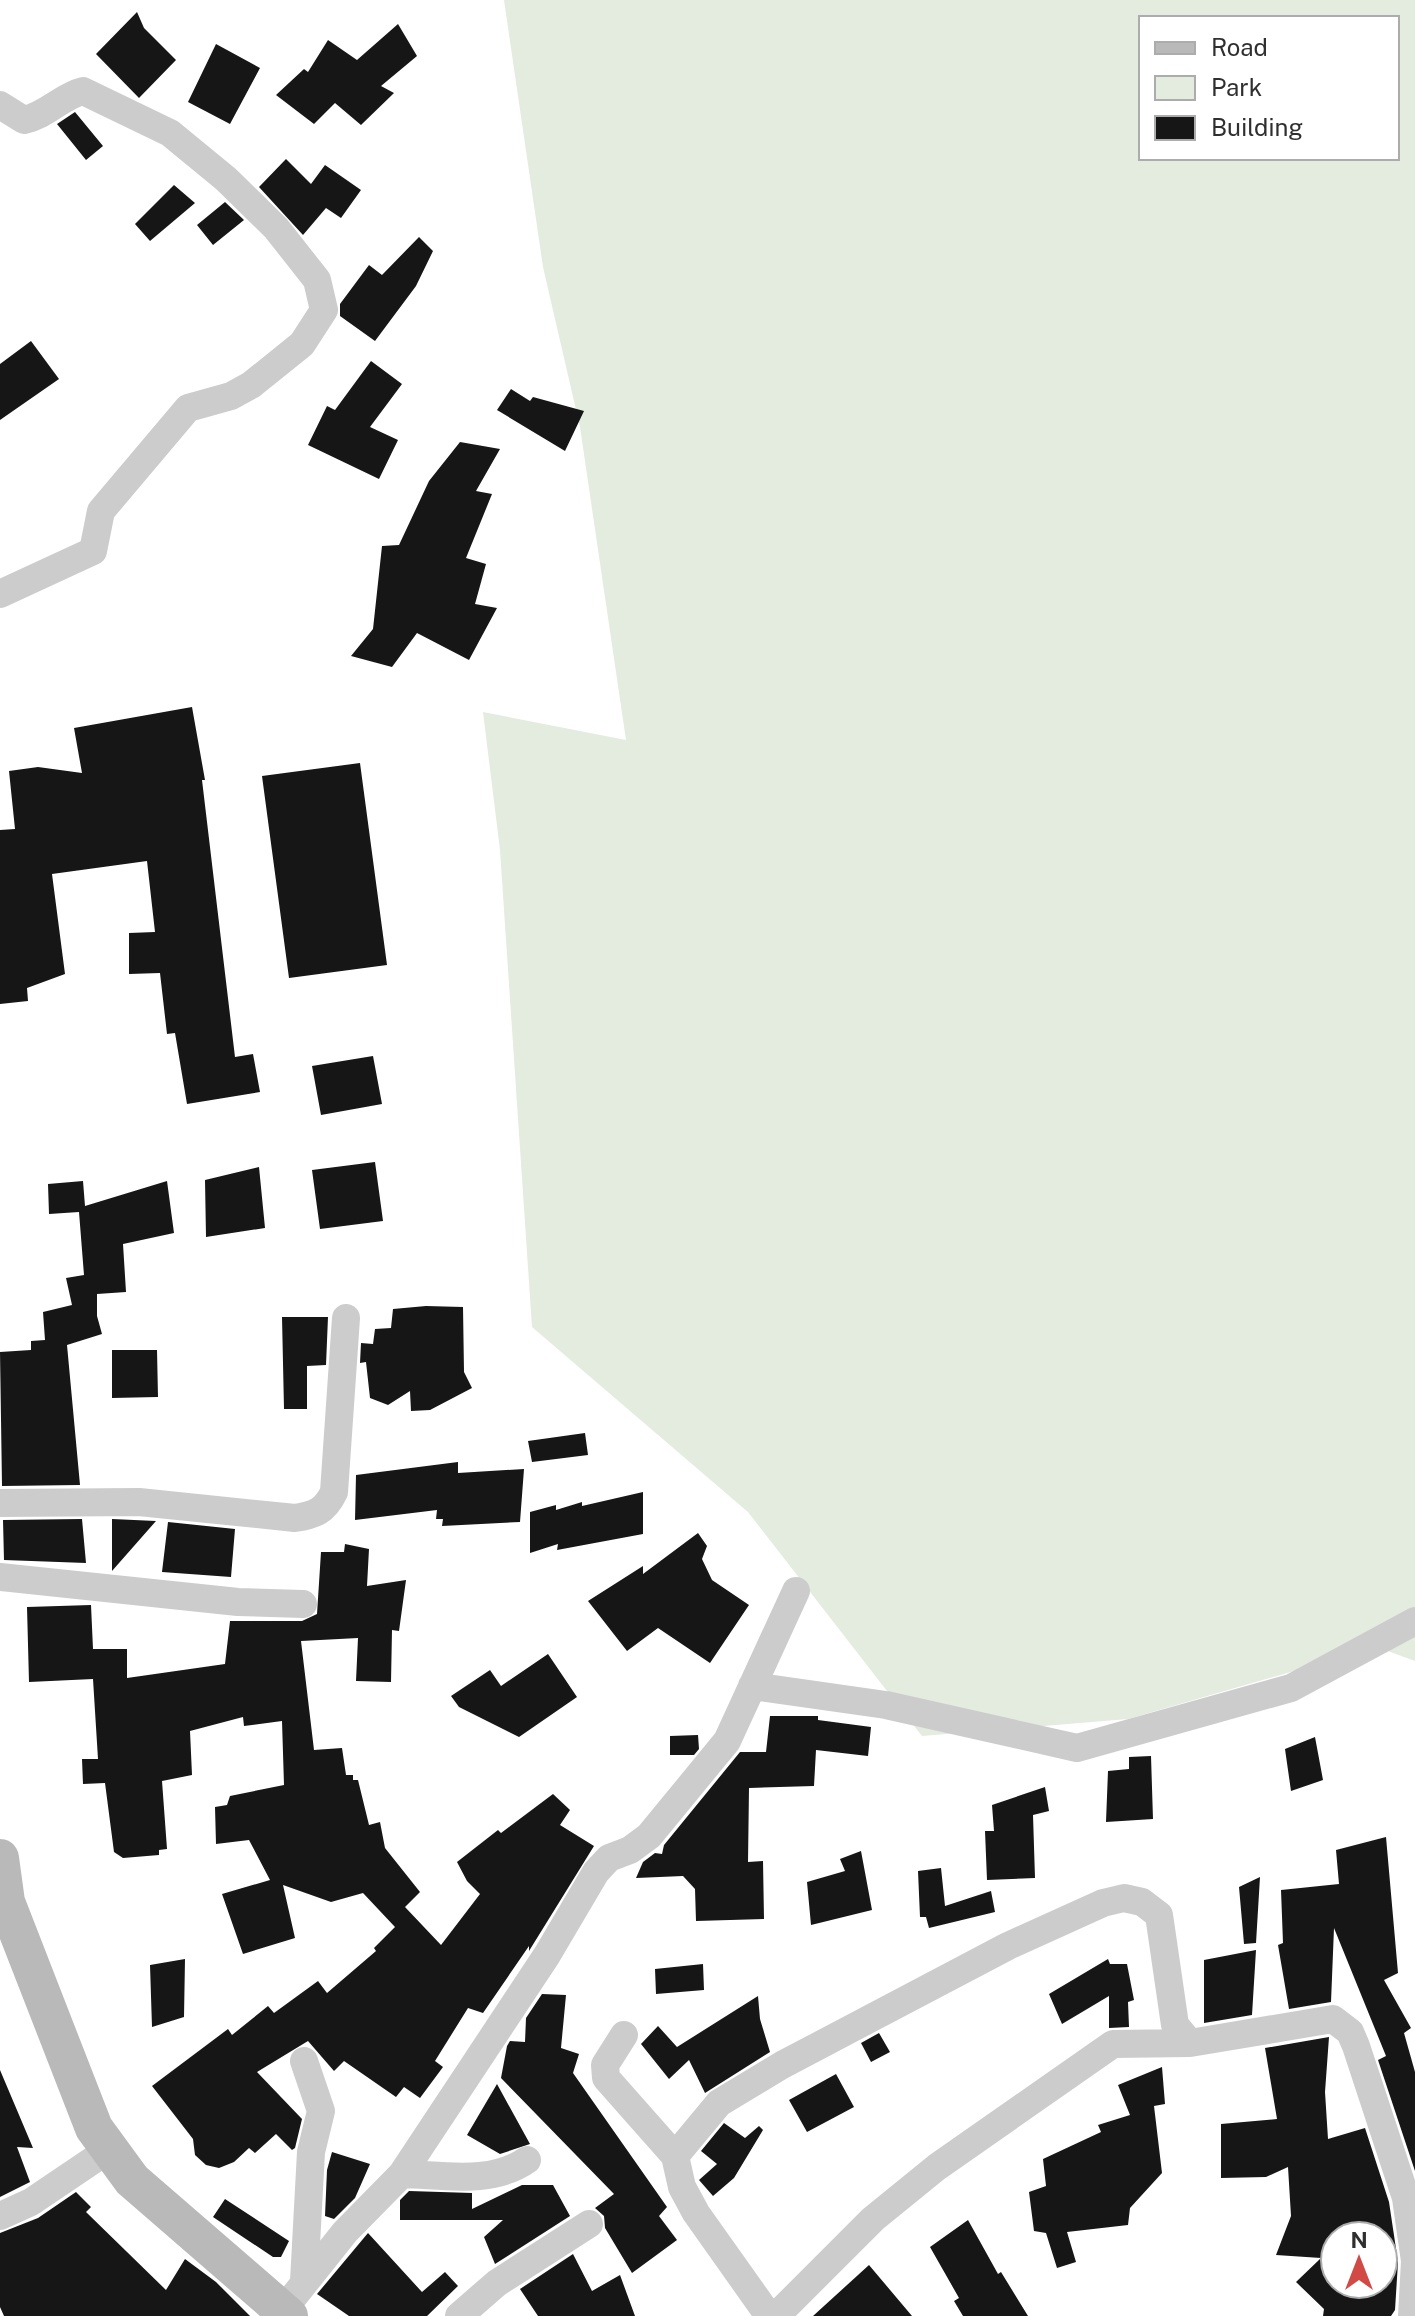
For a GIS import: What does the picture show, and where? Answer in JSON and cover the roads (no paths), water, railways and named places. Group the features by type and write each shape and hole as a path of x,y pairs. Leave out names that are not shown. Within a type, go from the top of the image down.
{"main road":[{"path":"0,1858 3,1902 94,2128 108,2150 132,2180 292,2302"}],"street":[{"path":"0,105 24,120 40,117 74,93 83,91 93,93 170,133 226,179 276,228 317,280 324,310 302,344 251,385 231,396 188,408 101,511 93,551 0,594"},
{"path":"0,1503 139,1502 295,1518 315,1515 328,1505 334,1492 346,1318"},
{"path":"0,1577 238,1602 303,1604"},
{"path":"292,2302 402,2174 547,1955 596,1872 609,1858 630,1850 649,1836 727,1741 796,1591"},
{"path":"752,1686 886,1705 1077,1748 1291,1688 1415,1621"},
{"path":"675,2156 719,2103 782,2065 1008,1946 1103,1903 1124,1898 1142,1902 1159,1915 1175,2025 1190,2043"},
{"path":"776,2316 873,2219 937,2167 1113,2044 1190,2043 1333,2019 1350,2032 1410,2196 1415,2261 1412,2316"},
{"path":"624,2035 605,2065 606,2078 675,2156 682,2187 696,2213 769,2316"},
{"path":"292,2302 311,2152 321,2111 304,2061"},
{"path":"0,2216 31,2202 108,2150"},
{"path":"402,2174 484,2176 507,2173 527,2160"},
{"path":"459,2316 497,2283 589,2224"}]}
